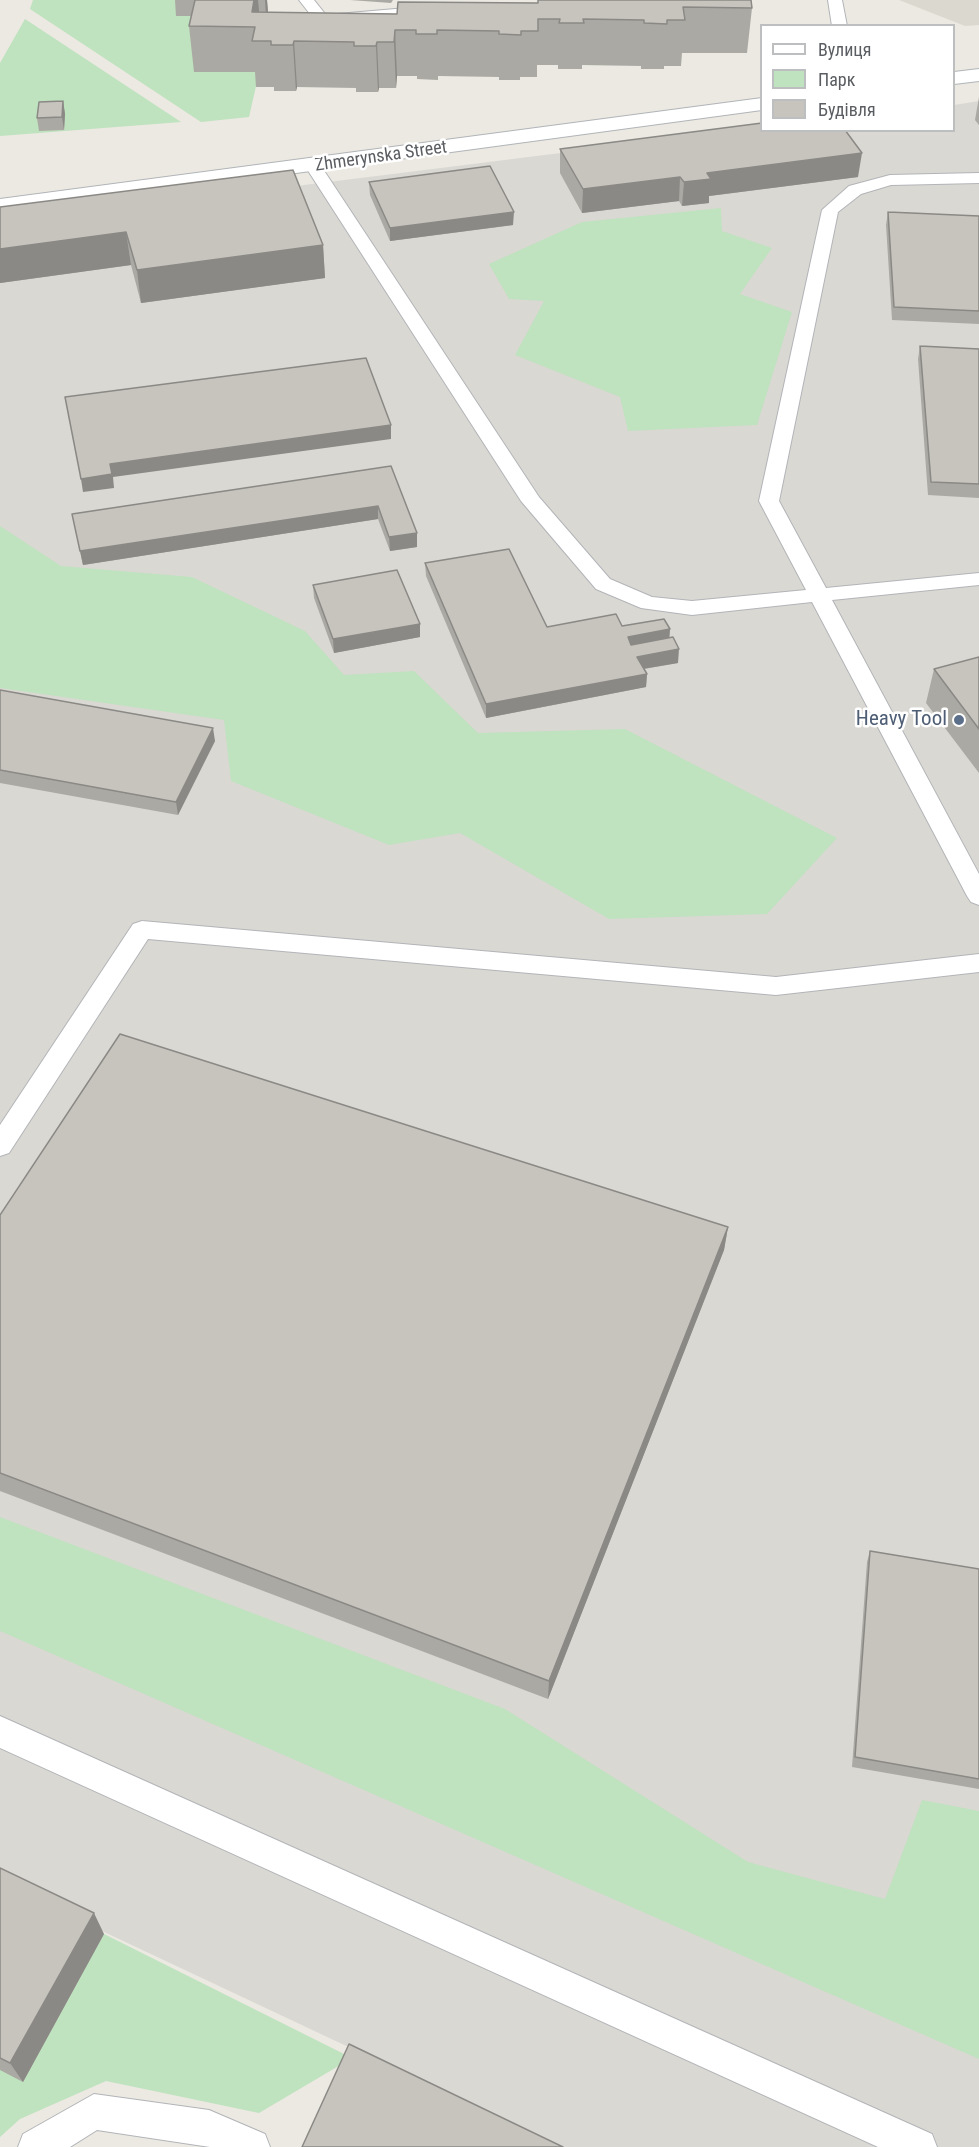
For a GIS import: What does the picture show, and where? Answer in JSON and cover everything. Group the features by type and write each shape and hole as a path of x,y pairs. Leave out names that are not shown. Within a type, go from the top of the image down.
{"main road":[{"path":"955,78 979,75"},
{"name":"Zhmerynska Street","path":"0,206 313,166 760,104"}],"lane":[{"path":"306,0 322,20 393,12 440,10"},
{"path":"835,0 840,24"},
{"path":"313,166 531,501 603,584 648,603 692,608 979,579"},
{"path":"979,178 890,180 855,190 830,210 769,501 979,896"},
{"path":"0,1146 142,930 776,986 979,963"},
{"path":"0,1732 919,2147"},
{"path":"36,2147 94,2112 209,2128 252,2147"}],"shaded area":[{"path":"899,0 979,0 979,25 965,26"},
{"path":"979,101 979,2029 0,1604 0,223 760,128 760,132 955,132 955,105"},
{"path":"0,1623 979,2053 979,2147 561,2147 0,1883"}],"green space":[{"path":"33,0 180,0 207,16 259,73 249,117 201,122 30,9"},
{"path":"25,19 181,122 0,136 0,63"},
{"path":"721,208 722,231 772,248 740,294 792,312 757,425 628,431 620,397 515,355 544,301 509,299 489,264 582,222"},
{"path":"0,526 61,566 192,577 305,631 344,675 414,671 478,733 625,729 837,838 767,914 609,919 460,833 389,845 231,781 224,720 0,688"},
{"path":"0,1517 505,1709 748,1862 885,1899 922,1800 979,1811 979,2059 0,1631"},
{"path":"0,1885 104,1934 352,2058 259,2113 106,2081 20,2119 0,2137"}],"building":[{"path":"195,0 254,0 252,12 397,14 398,2 538,3 538,0 751,0 752,8 683,7 685,20 667,20 667,24 644,23 644,20 583,19 584,23 559,23 560,19 538,19 538,31 521,31 521,35 499,34 499,31 437,30 437,34 416,34 416,30 395,30 394,42 377,42 376,46 354,46 354,42 294,41 293,45 271,45 271,41 252,41 255,27 189,26"},
{"path":"63,101 62,117 37,118 39,102"},
{"path":"760,123 760,132 846,132 862,153 707,173 711,179 684,182 680,177 583,189 560,149"},
{"path":"490,166 514,212 390,228 369,182"},
{"path":"293,170 323,245 137,270 126,232 0,249 0,207"},
{"path":"888,212 979,216 979,311 894,307"},
{"path":"920,346 979,349 979,484 931,482"},
{"path":"366,358 391,425 110,464 112,474 81,479 65,397"},
{"path":"391,466 417,533 389,537 378,506 80,551 72,514"},
{"path":"509,549 547,627 616,614 622,626 664,619 670,629 628,637 631,645 673,637 679,649 637,657 647,674 486,704 425,563"},
{"path":"397,570 420,624 333,639 313,585"},
{"path":"979,657 979,729 934,669"},
{"path":"0,690 213,728 176,802 0,770"},
{"path":"120,1034 728,1227 549,1681 0,1473 0,1215"},
{"path":"870,1551 979,1569 979,1779 855,1757"},
{"path":"0,1868 94,1913 10,2063 0,2058"},
{"path":"349,2044 563,2147 302,2147"}],"place":[{"name":"Heavy Tool","path":"959,720"}]}
